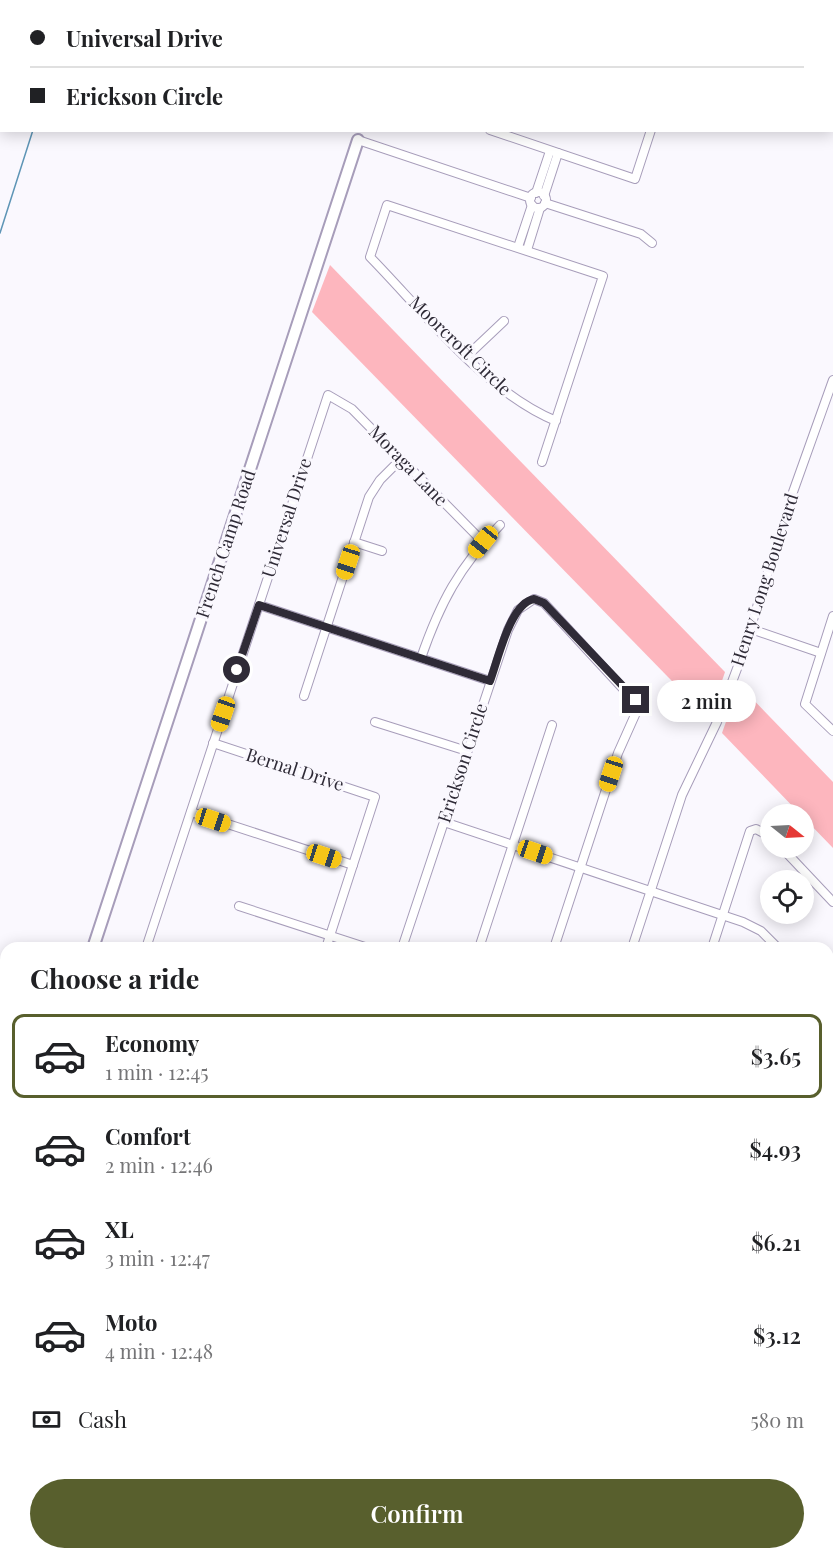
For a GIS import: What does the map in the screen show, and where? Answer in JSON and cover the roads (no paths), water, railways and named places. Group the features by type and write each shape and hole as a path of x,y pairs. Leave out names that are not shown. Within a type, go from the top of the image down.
{"street":[{"path":"496,132 635,179 650,132"},
{"path":"358,140 641,234 652,243"},
{"name":"French Camp Road","path":"95,942 358,140"},
{"path":"522,249 554,152"},
{"name":"Moorcroft Circle","path":"387,205 522,249 603,276 555,421 510,396 467,356 370,257 387,205"},
{"path":"467,356 504,321"},
{"name":"Henry Long Boulevard","path":"634,942 682,795 717,722 751,629 793,492 833,380"},
{"name":"Moraga Lane","path":"328,395 352,409 483,542"},
{"name":"Universal Drive","path":"148,942 328,395"},
{"path":"542,462 555,421"},
{"path":"304,696 374,488 401,459"},
{"path":"421,658 442,602 460,572 483,542 500,525"},
{"path":"354,542 382,551"},
{"name":"Erickson Circle","path":"404,942 512,619 524,603 534,599 544,603 639,706 618,753 556,942"},
{"path":"259,605 490,681"},
{"path":"833,616 805,704 833,731"},
{"path":"751,629 822,653"},
{"path":"375,722 467,751"},
{"path":"481,942 552,725"},
{"name":"Bernal Drive","path":"213,743 375,797 353,865"},
{"path":"191,812 353,865 328,942"},
{"path":"444,822 723,915 751,926 771,942"},
{"path":"714,942 750,831 756,829 760,831"},
{"path":"791,858 833,902"},
{"path":"239,906 350,942"}],"waterway":[{"path":"0,233 32,132"}]}
